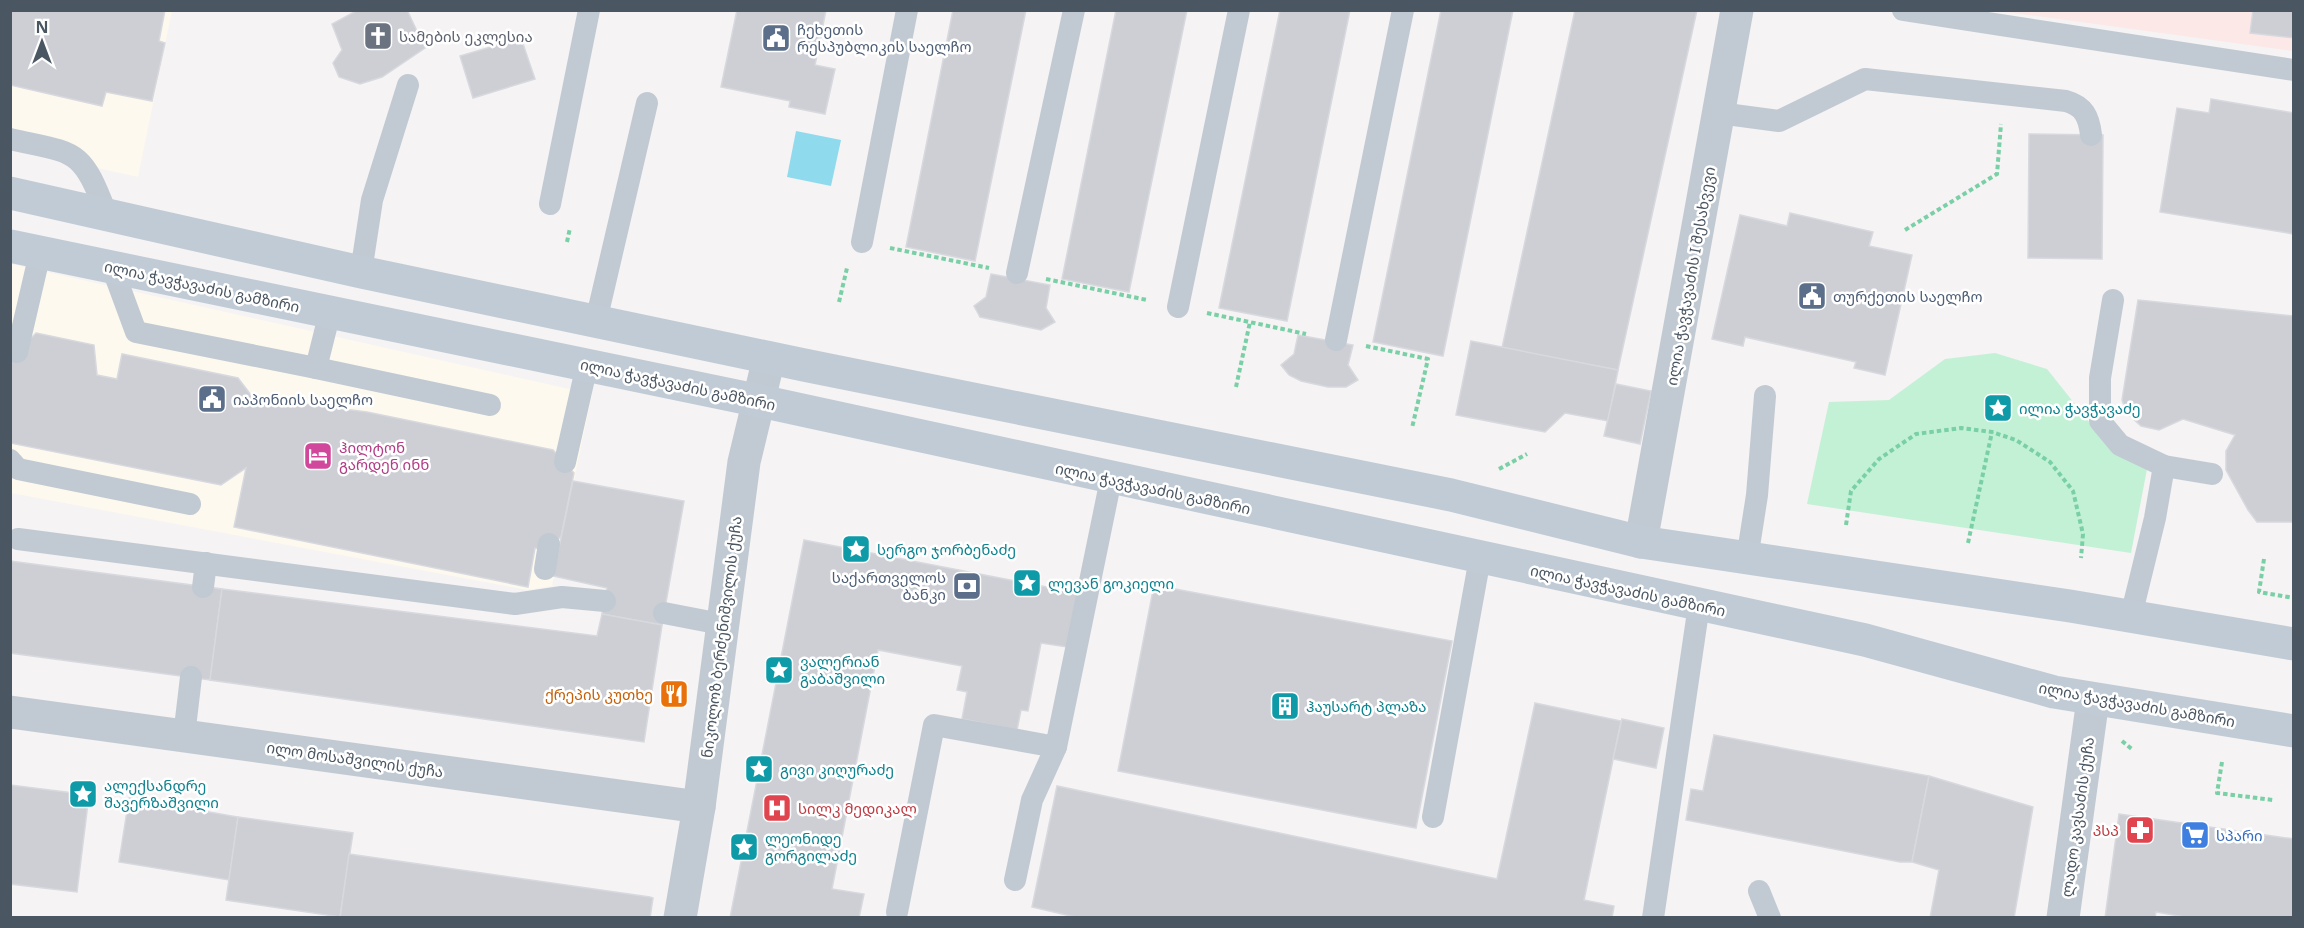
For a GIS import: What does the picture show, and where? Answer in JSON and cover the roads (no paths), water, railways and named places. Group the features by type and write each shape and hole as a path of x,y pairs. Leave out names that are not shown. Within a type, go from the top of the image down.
{"main road":[{"path":"10,193 361,272 769,358 1451,495 1641,542 2131,616 2294,644"},
{"name":"ილია ჭავჭავაძის გამზირი","path":"25,249 760,401 1111,479 1865,640 2054,692 2092,708 2294,731"}],"street":[{"name":"ილია ჭავჭავაძის I შესახვევი","path":"1641,542 1737,10"},
{"name":"ნიკოლოზ ბერძენიშვილის ქუჩა","path":"680,918 699,807 721,624 744,462 769,358"},
{"name":"ლადო კავსაძის ქუჩა","path":"2063,918 2092,708"},
{"name":"ილო მოსაშვილის ქუჩა","path":"10,712 699,807"}],"lane":[{"path":"550,204 589,10"},
{"path":"862,242 907,10"},
{"path":"1017,273 1074,10"},
{"path":"1178,307 1239,10"},
{"path":"1336,340 1403,10"},
{"path":"1903,10 2294,70"},
{"path":"1719,112 1779,121 1865,79 2077,104 2086,112 2091,135"},
{"path":"361,272 372,200 408,85"},
{"path":"597,321 646,103"},
{"path":"10,139 68,152 81,160 95,185 106,213"},
{"path":"17,352 25,249"},
{"path":"112,267 136,332 490,405"},
{"path":"2113,300 2100,378 2100,421 2120,445 2164,466 2212,474"},
{"path":"316,369 330,312"},
{"path":"565,462 586,365"},
{"path":"1747,559 1757,495 1765,396"},
{"path":"10,460 18,469 190,504"},
{"path":"2131,616 2155,518 2164,466"},
{"path":"1016,880 1032,800 1056,747 1111,479"},
{"path":"18,539 515,604 562,597 604,601"},
{"path":"544,569 549,544"},
{"path":"1433,817 1480,558"},
{"path":"203,587 206,563"},
{"path":"1653,918 1699,605"},
{"path":"664,613 721,624"},
{"path":"184,736 191,677"},
{"path":"897,912 934,725 1056,747"},
{"path":"1759,891 1770,918"}],"water":[{"path":"796,131 841,140 831,186 787,177"}],"place":[{"name":"სამების ეკლესია","path":"378,36"},
{"name":"ჩეხეთის რესპუბლიკის საელჩო","path":"776,38"},
{"name":"თურქეთის საელჩო","path":"1812,296"},
{"name":"იაპონიის საელჩო","path":"212,399"},
{"name":"ილია ჭავჭავაძე","path":"1998,408"},
{"name":"ჰილტონ გარდენ ინნ","path":"318,456"},
{"name":"სერგო ჯორბენაძე","path":"856,549"},
{"name":"ლევან გოკიელი","path":"1027,583"},
{"name":"საქართველოს ბანკი","path":"967,586"},
{"name":"ვალერიან გაბაშვილი","path":"779,670"},
{"name":"ქრეპის კუთხე","path":"674,694"},
{"name":"ჰაუსარტ პლაზა","path":"1285,706"},
{"name":"გივი კიღურაძე","path":"759,769"},
{"name":"ალექსანდრე შავერზაშვილი","path":"83,794"},
{"name":"სილკ მედიკალ","path":"777,808"},
{"name":"პსპ","path":"2140,830"},
{"name":"სპარი","path":"2195,835"},
{"name":"ლეონიდე გორგილაძე","path":"744,847"}]}
